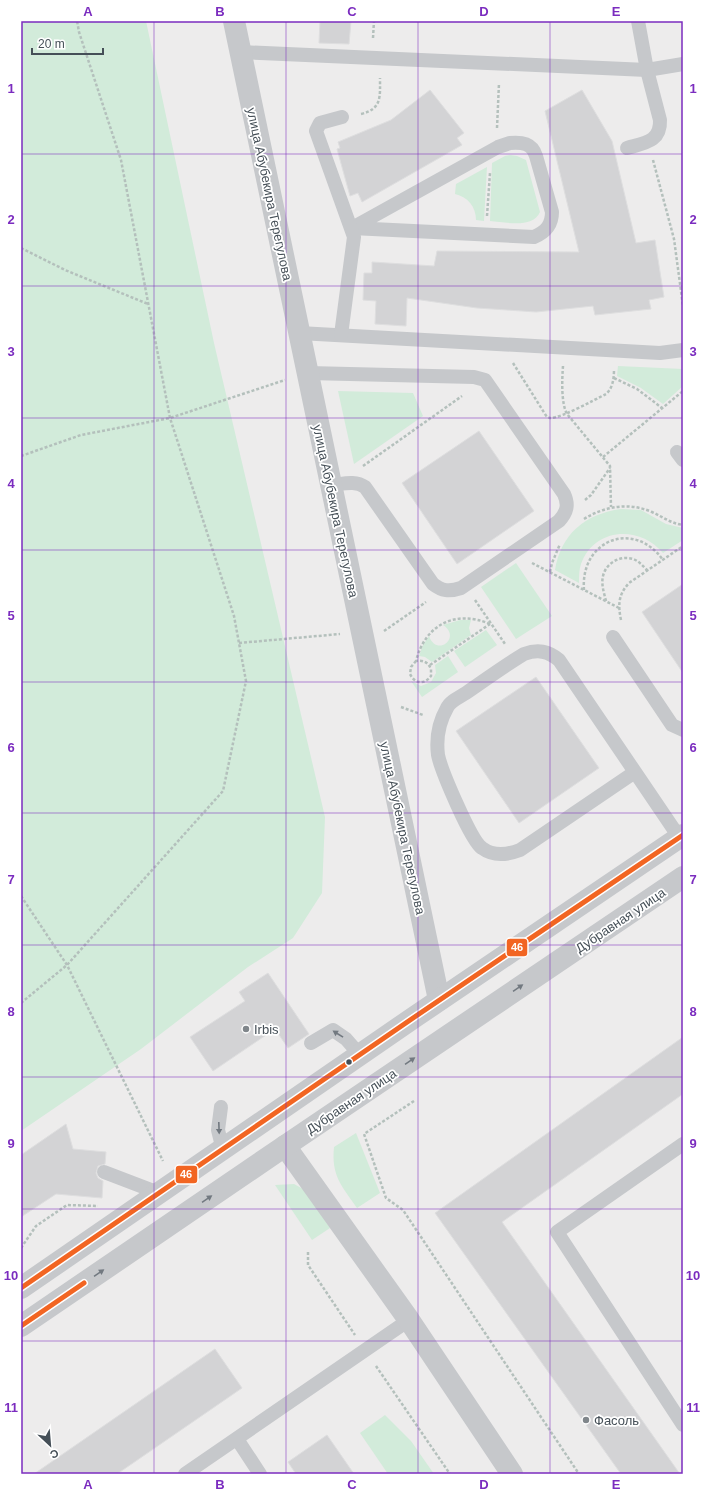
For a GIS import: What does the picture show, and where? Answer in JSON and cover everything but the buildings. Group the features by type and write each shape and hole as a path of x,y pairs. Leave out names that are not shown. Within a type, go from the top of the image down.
{"street":[{"name":"улица Абубекира Терегулова","path":"234,21 439,1000"},
{"path":"21,1288 267,1120 439,1000 681,836"},
{"path":"630,871 650,900"},
{"name":"Дубравная улица","path":"21,1326 683,877"},
{"path":"267,1120 409,1320 512,1474"}],"lane":[{"path":"627,148 649,142 658,133 660,128 660,120 647,70 638,21"},
{"path":"240,52 647,70 683,64"},
{"path":"341,335 354,241 352,228 316,131 320,123 342,117"},
{"path":"517,143 526,143 532,148 536,156 552,212 551,221 545,230 541,234 534,237 352,228 493,150 505,144 517,143"},
{"path":"299,333 660,353 683,350"},
{"path":"308,373 474,377 485,380 564,494 567,502 567,509 559,521 465,585 453,591 443,590 432,584 369,491 362,485 351,482 331,485"},
{"path":"613,637 672,725 683,730"},
{"path":"635,772 520,850 510,854 500,855 492,853 481,848 469,829 440,764 438,744 441,720 448,706 515,659 534,651 544,651 559,660 635,772 681,836"},
{"path":"311,1043 333,1030 346,1039 360,1055"},
{"path":"220,1107 218,1130 223,1150"},
{"path":"683,1144 557,1232 683,1425"},
{"path":"104,1172 166,1188"},
{"path":"185,1474 237,1440 409,1320"},
{"path":"237,1440 260,1474"}],"path":[{"path":"21,1003 67,966 223,791 246,681 234,616 170,418 121,160 79,32 77,21"},
{"path":"342,117 366,113 373,109 379,100 380,75"},
{"path":"487,234 499,79"},
{"path":"649,142 674,239 683,306"},
{"path":"21,248 65,270 149,304"},
{"path":"501,344 546,416 551,418 566,413 606,394 609,391 614,378 616,351"},
{"path":"564,348 562,381 564,407 566,413 603,457 610,468 611,507"},
{"path":"21,456 82,435 170,418 308,373"},
{"path":"614,378 637,389 662,408"},
{"path":"357,483 359,471 366,462 485,380"},
{"path":"603,457 683,391"},
{"path":"567,509 588,498 610,468"},
{"path":"582,520 592,514 611,507 628,506 644,509 668,521 683,525"},
{"path":"584,590 585,570 590,558 598,549 614,540 632,538 640,541 653,548 663,560"},
{"path":"550,572 552,563 563,540"},
{"path":"613,637 621,628 622,622 619,608 619,598 624,588 683,546"},
{"path":"512,553 619,608"},
{"path":"606,601 602,577 608,565 619,558 633,559 641,563 648,571"},
{"path":"465,585 515,659"},
{"path":"239,643 363,638 443,590"},
{"path":"416,661 424,661 430,665 431,676 425,682 418,682 414,680 410,674 411,667 416,661 426,637 439,625 447,621 464,618 490,624"},
{"path":"430,665 490,624"},
{"path":"376,699 441,720"},
{"path":"21,896 67,966 166,1188"},
{"path":"414,1100 364,1134 386,1198 403,1210 579,1474"}],"green space":[{"path":"21,21 146,21 214,343 325,817 322,893 293,938 248,967 141,1049 21,1131"},
{"path":"510,155 526,160 540,212 531,221 525,223 490,221 492,163"},
{"path":"487,167 484,221 476,220 475,211 470,203 460,195 455,194 456,184"},
{"path":"618,366 683,369 683,386 663,404 641,388 617,376"},
{"path":"338,391 413,393 423,416 354,464"},
{"path":"621,509 641,510 666,524 683,528 683,540 663,553 653,544 642,538 630,534 618,534 607,537 596,543 587,552 580,566 579,583 555,570 558,557 563,546 569,536 577,528 596,516"},
{"path":"516,563 552,616 516,639 481,587"},
{"path":"460,620 471,620 469,628 471,635 432,662 425,657 419,656 423,645 429,636 437,645 446,643 449,640 450,635 448,630 443,625"},
{"path":"486,630 497,645 465,667 454,651"},
{"path":"448,656 458,672 422,697 411,681 421,686 431,682 436,673 435,665"},
{"path":"356,1133 380,1193 357,1208 342,1187 334,1166 334,1147"},
{"path":"294,1184 305,1190 330,1228 312,1240 275,1185"},
{"path":"385,1415 411,1441 434,1474 388,1474 360,1433"}],"transit line":[{"name":"46","path":"21,1288 416,1016 683,835"},
{"name":"46","path":"21,1326 84,1283"}],"place":[{"name":"Irbis","path":"246,1029"},
{"name":"Фасоль","path":"586,1420"}]}
